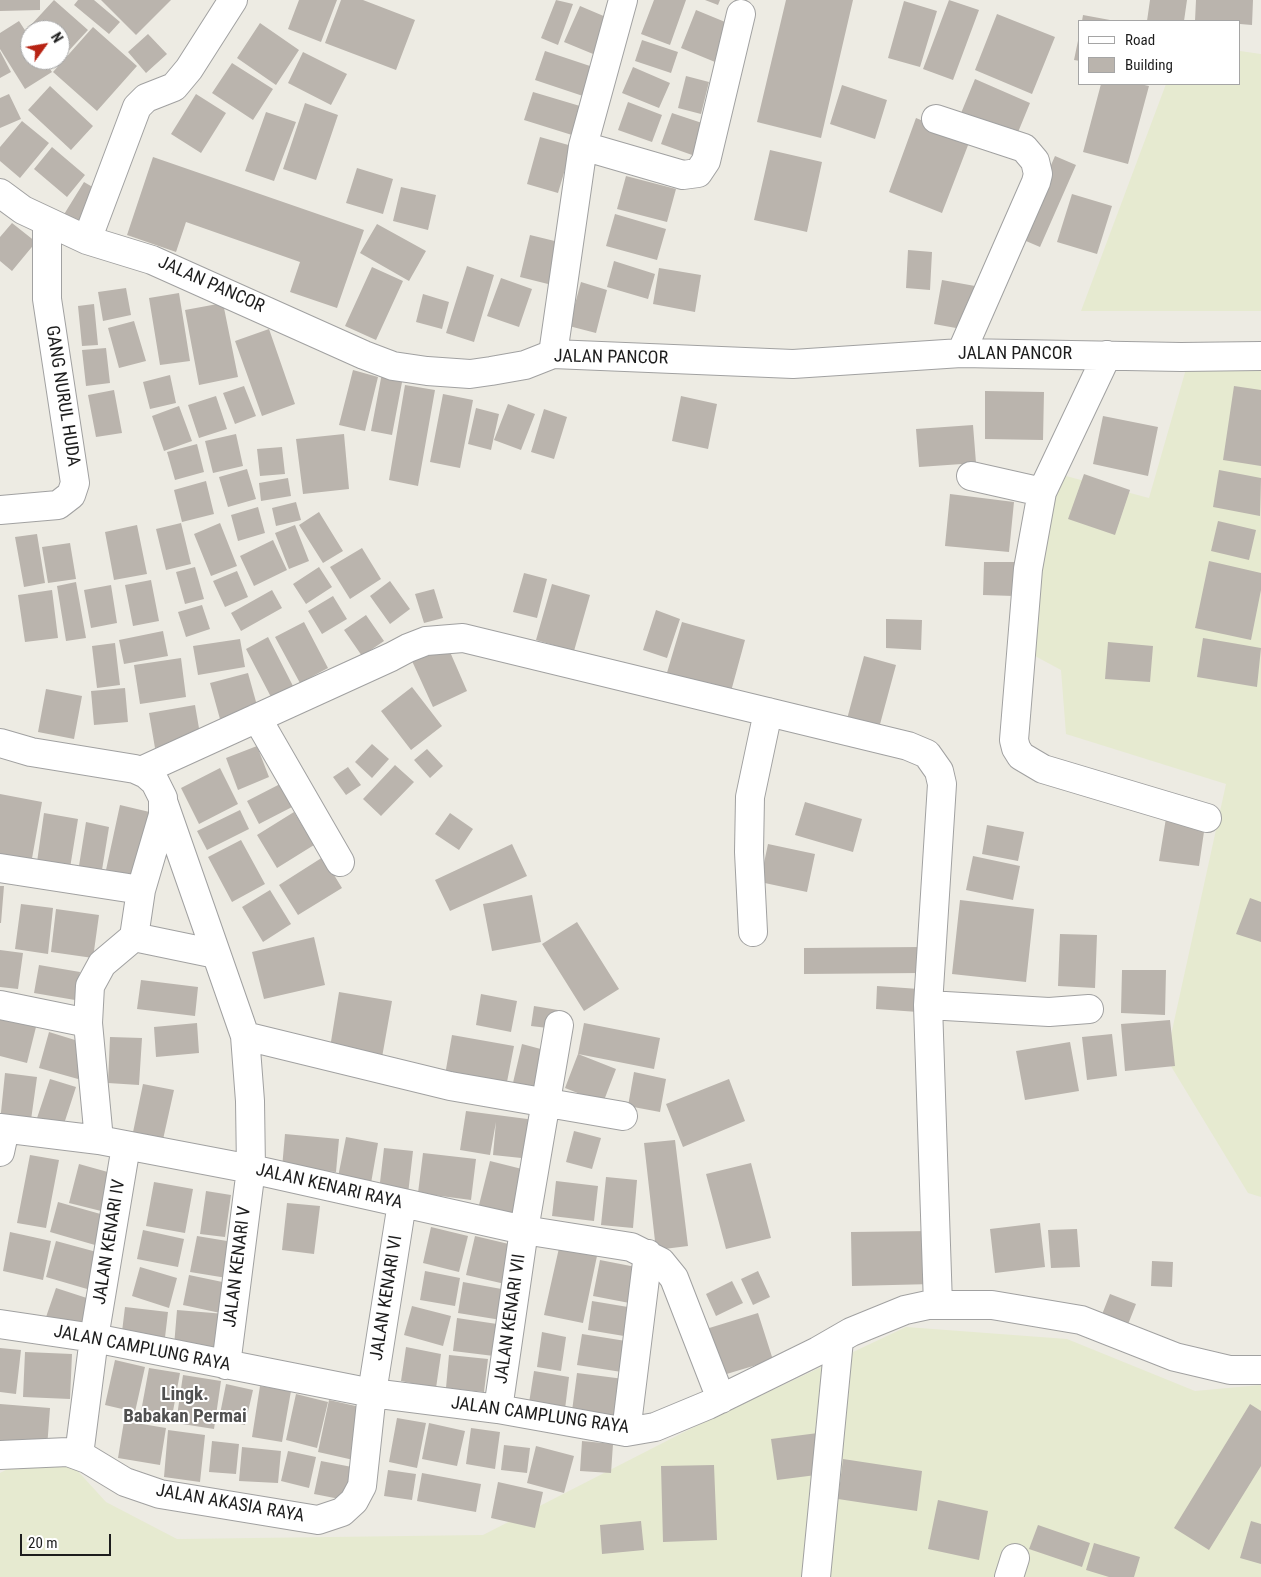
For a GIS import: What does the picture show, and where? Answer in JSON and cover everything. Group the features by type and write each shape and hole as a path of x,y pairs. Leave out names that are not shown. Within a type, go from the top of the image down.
{"street":[{"path":"87,240 138,107 146,98 174,87 189,70 233,0"},
{"path":"553,354 583,146 623,0"},
{"path":"583,146 683,175 698,173 706,161 741,14"},
{"path":"936,119 1024,148 1036,161 1038,174 961,353"},
{"name":"JALAN PANCOR","path":"0,193 47,222 87,240 152,260 393,366 470,374 525,365 553,354 801,364 961,353 1107,356 1261,356"},
{"name":"GANG NURUL HUDA","path":"0,510 58,505 71,495 75,483 47,299 47,222"},
{"path":"1107,356 1042,492 1028,569 1014,740 1021,756 1043,768 1207,818"},
{"path":"972,476 1042,492"},
{"path":"0,743 31,752 141,771 408,648 435,640 463,638 915,748 927,754 936,764 942,784 928,1005 938,1305"},
{"path":"753,932 749,852 750,797 768,712"},
{"path":"257,718 340,862"},
{"name":"JALAN KENARI V","path":"141,771 155,782 164,804 245,1036 250,1101 251,1169 226,1365"},
{"path":"99,1140 88,1023 90,986 102,964 134,937 141,890 163,815 164,804"},
{"path":"0,868 141,890"},
{"path":"134,937 216,954"},
{"path":"0,1005 88,1023"},
{"path":"928,1005 1049,1012 1089,1008"},
{"name":"JALAN KENARI VII","path":"498,1409 524,1230 559,1025"},
{"path":"245,1036 450,1086 623,1116"},
{"name":"JALAN KENARI RAYA","path":"2,1137 99,1140 251,1169 524,1230 631,1247 651,1256"},
{"name":"JALAN KENARI IV","path":"79,1455 94,1338 126,1146"},
{"name":"JALAN KENARI VI","path":"372,1394 402,1203"},
{"path":"626,1432 651,1256 666,1267 674,1278 721,1399"},
{"name":"JALAN CAMPLUNG RAYA","path":"0,1324 94,1338 372,1394 498,1409 626,1432 655,1427 721,1399 838,1340 905,1310 938,1305 992,1305 1081,1320 1175,1357 1230,1370 1261,1370"},
{"path":"816,1577 838,1340"},
{"name":"JALAN AKASIA RAYA","path":"0,1455 56,1452 79,1455 125,1482 160,1494 318,1520 327,1519 348,1507 362,1486 372,1394"}],"green space":[{"path":"1241,51 1261,54 1261,311 1081,311 1166,85 1241,85"},
{"path":"1188,362 1261,364 1261,1197 1248,1193 1166,1058 1226,784 1066,734 1061,670 1022,649 1047,471 1149,498"},
{"path":"906,1327 1067,1339 1195,1391 1261,1385 1261,1577 0,1577 0,1473 54,1445 106,1502 177,1539 483,1535 690,1429"}],"building":[{"path":"0,0 40,0 40,10 0,11"},
{"path":"54,0 88,30 70,49 70,20 36,20"},
{"path":"78,0 94,0 120,22 109,34 74,5"},
{"path":"101,0 171,0 136,35"},
{"path":"299,0 337,0 321,42 288,29"},
{"path":"341,0 363,0 415,20 396,70 325,43"},
{"path":"556,0 573,4 558,45 541,38"},
{"path":"654,0 686,0 670,45 641,34"},
{"path":"705,0 720,0 718,5"},
{"path":"786,0 853,0 821,138 757,122"},
{"path":"949,0 979,10 953,80 923,69"},
{"path":"1150,0 1187,0 1184,20 1147,20"},
{"path":"1196,0 1253,0 1252,25 1241,24 1241,20 1195,20"},
{"path":"904,1 937,11 920,67 888,58"},
{"path":"580,6 613,20 598,56 564,42"},
{"path":"696,10 730,24 715,62 681,48"},
{"path":"997,14 1055,37 1032,94 975,70"},
{"path":"1083,15 1110,20 1082,20"},
{"path":"19,21 20,70 51,70 52,72 25,89 0,49 0,33"},
{"path":"260,23 299,50 276,85 237,58"},
{"path":"93,27 137,66 97,111 53,72 55,70 70,70 70,53"},
{"path":"148,34 167,54 146,73 128,52"},
{"path":"642,40 678,52 671,73 635,61"},
{"path":"1078,41 1078,61 1074,60"},
{"path":"0,51 11,72 0,78"},
{"path":"545,51 596,68 586,97 535,80"},
{"path":"303,52 347,74 331,105 288,83"},
{"path":"232,63 273,89 253,120 212,93"},
{"path":"633,67 670,83 659,108 622,93"},
{"path":"686,76 709,82 701,114 678,108"},
{"path":"975,79 1030,103 1014,142 959,118"},
{"path":"842,85 887,100 875,139 830,124"},
{"path":"1101,85 1149,86 1128,164 1083,152"},
{"path":"50,86 93,126 71,150 28,110"},
{"path":"533,92 580,106 572,135 524,120"},
{"path":"9,94 21,119 0,128 0,98"},
{"path":"196,94 226,113 201,153 171,134"},
{"path":"628,102 662,115 652,142 618,130"},
{"path":"305,103 338,115 316,180 283,169"},
{"path":"266,112 296,122 274,181 245,171"},
{"path":"672,113 705,124 695,156 661,144"},
{"path":"916,118 970,140 942,213 889,192"},
{"path":"22,121 49,143 20,178 0,161 0,147"},
{"path":"540,137 572,146 558,193 527,184"},
{"path":"52,147 85,175 67,197 34,169"},
{"path":"770,150 822,162 807,232 754,220"},
{"path":"1055,156 1076,165 1040,247 1019,238"},
{"path":"153,157 364,230 337,308 290,292 300,262 186,222 176,252 127,235"},
{"path":"357,168 393,179 383,214 346,203"},
{"path":"626,176 676,189 667,222 617,209"},
{"path":"84,182 101,192 80,226 63,216"},
{"path":"401,187 436,195 428,230 393,221"},
{"path":"1072,194 1112,206 1097,254 1057,242"},
{"path":"615,214 666,229 657,260 606,246"},
{"path":"12,223 36,242 12,271 0,261 0,237"},
{"path":"377,224 426,251 409,281 360,253"},
{"path":"530,235 567,244 556,286 520,277"},
{"path":"908,250 932,252 930,290 906,288"},
{"path":"614,261 655,274 648,299 607,287"},
{"path":"467,266 494,275 474,342 446,333"},
{"path":"372,267 403,281 376,340 345,326"},
{"path":"659,268 701,275 695,312 653,304"},
{"path":"501,278 532,289 519,327 487,316"},
{"path":"942,280 975,286 967,330 934,324"},
{"path":"581,282 607,290 596,333 569,326"},
{"path":"126,288 131,315 103,321 98,292"},
{"path":"179,293 190,361 160,365 149,298"},
{"path":"423,294 449,302 442,329 416,322"},
{"path":"223,303 238,377 199,385 185,310"},
{"path":"94,304 98,345 82,346 78,306"},
{"path":"134,321 146,361 119,368 108,328"},
{"path":"269,329 295,404 262,416 235,341"},
{"path":"106,348 110,383 86,386 82,350"},
{"path":"353,370 378,377 365,431 339,425"},
{"path":"382,373 403,377 392,435 371,431"},
{"path":"170,375 176,403 150,409 143,382"},
{"path":"405,385 435,390 418,486 389,480"},
{"path":"244,386 256,416 235,424 223,393"},
{"path":"1234,386 1261,390 1261,466 1223,460"},
{"path":"114,390 122,433 96,437 88,395"},
{"path":"985,391 1044,392 1043,440 985,439"},
{"path":"443,394 473,400 460,468 430,462"},
{"path":"216,396 227,429 199,438 188,405"},
{"path":"681,396 717,404 708,449 672,441"},
{"path":"508,404 535,414 521,450 494,440"},
{"path":"179,406 192,441 164,451 152,416"},
{"path":"476,408 499,414 491,450 468,444"},
{"path":"544,409 567,417 554,459 531,452"},
{"path":"1103,416 1158,427 1148,476 1093,464"},
{"path":"973,425 976,463 919,467 916,429"},
{"path":"236,434 243,466 213,473 205,441"},
{"path":"344,434 349,489 303,494 296,439"},
{"path":"197,444 204,472 175,480 167,452"},
{"path":"282,447 285,474 260,476 257,449"},
{"path":"247,469 256,499 228,507 219,477"},
{"path":"1219,470 1261,478 1260,516 1213,507"},
{"path":"1084,474 1130,490 1115,535 1068,519"},
{"path":"288,478 291,496 261,501 259,483"},
{"path":"206,481 214,514 182,522 174,490"},
{"path":"950,494 1014,502 1009,552 945,546"},
{"path":"296,502 301,520 276,526 272,508"},
{"path":"258,507 265,533 238,541 231,515"},
{"path":"319,512 343,551 323,563 299,525"},
{"path":"1218,521 1256,530 1249,560 1211,551"},
{"path":"181,523 191,564 166,570 156,529"},
{"path":"220,523 237,566 211,576 194,534"},
{"path":"137,525 147,574 114,580 105,532"},
{"path":"295,525 309,561 289,569 275,533"},
{"path":"37,534 45,583 24,587 15,537"},
{"path":"273,540 287,570 254,586 240,556"},
{"path":"70,543 76,579 48,583 42,547"},
{"path":"362,548 381,579 350,599 330,567"},
{"path":"1209,561 1261,573 1261,590 1251,640 1195,628"},
{"path":"984,562 1014,562 1014,596 983,595"},
{"path":"195,567 204,599 185,604 176,572"},
{"path":"319,567 332,587 306,604 293,584"},
{"path":"237,571 248,597 225,607 213,581"},
{"path":"524,573 547,579 537,618 513,612"},
{"path":"151,580 159,621 133,626 125,585"},
{"path":"390,581 410,609 390,624 370,596"},
{"path":"76,582 86,638 66,641 57,586"},
{"path":"552,584 590,595 574,651 536,640"},
{"path":"111,585 117,623 91,628 84,590"},
{"path":"434,589 443,618 424,623 415,594"},
{"path":"52,590 58,638 25,642 18,595"},
{"path":"272,590 282,608 241,631 231,613"},
{"path":"333,596 347,619 322,634 308,611"},
{"path":"202,605 210,629 186,637 178,612"},
{"path":"656,610 680,619 667,658 643,650"},
{"path":"366,615 384,641 362,656 344,630"},
{"path":"886,619 922,620 921,650 886,648"},
{"path":"304,622 328,668 300,683 275,637"},
{"path":"682,622 745,640 730,695 666,676"},
{"path":"163,631 168,656 124,664 119,640"},
{"path":"268,637 293,686 271,697 246,649"},
{"path":"1203,638 1261,648 1257,687 1197,677"},
{"path":"240,639 245,667 198,675 193,646"},
{"path":"1108,642 1153,646 1150,682 1105,679"},
{"path":"115,643 120,685 97,688 92,646"},
{"path":"447,645 467,691 433,707 412,661"},
{"path":"864,656 896,665 879,728 847,719"},
{"path":"181,658 186,697 140,704 134,665"},
{"path":"248,673 258,709 220,719 210,683"},
{"path":"412,687 442,726 411,750 381,711"},
{"path":"125,688 128,722 94,725 91,691"},
{"path":"46,689 82,696 74,739 38,732"},
{"path":"195,705 201,740 155,748 149,713"},
{"path":"372,744 389,759 372,778 355,762"},
{"path":"257,746 269,777 238,790 226,758"},
{"path":"427,749 443,766 430,778 414,760"},
{"path":"395,765 414,782 381,816 363,799"},
{"path":"348,767 361,785 346,795 333,777"},
{"path":"220,768 238,804 199,824 181,788"},
{"path":"282,783 294,806 259,824 247,801"},
{"path":"0,794 42,802 31,864 0,858"},
{"path":"805,802 862,819 853,852 795,835"},
{"path":"120,805 158,814 143,879 106,870"},
{"path":"240,810 249,829 207,850 197,831"},
{"path":"294,812 314,845 277,868 257,835"},
{"path":"1167,812 1206,818 1199,866 1159,861"},
{"path":"44,813 78,819 70,868 37,862"},
{"path":"450,813 473,829 459,850 435,834"},
{"path":"86,822 109,827 101,876 78,872"},
{"path":"987,825 1024,832 1018,861 982,854"},
{"path":"241,840 265,884 232,902 208,857"},
{"path":"512,844 527,876 450,911 435,880"},
{"path":"768,844 815,854 807,892 760,882"},
{"path":"973,856 1020,866 1013,900 966,890"},
{"path":"323,857 342,888 298,915 279,885"},
{"path":"0,886 4,886 1,923 0,923"},
{"path":"270,890 291,924 263,942 242,907"},
{"path":"532,895 541,942 492,951 483,904"},
{"path":"1250,898 1261,902 1261,942 1236,934"},
{"path":"960,900 1034,909 1026,982 952,974"},
{"path":"21,904 53,908 48,954 15,949"},
{"path":"56,909 99,915 93,958 51,952"},
{"path":"577,922 619,989 584,1011 542,944"},
{"path":"1060,934 1097,935 1095,988 1058,986"},
{"path":"314,937 325,985 264,999 252,952"},
{"path":"921,947 921,973 804,974 804,948"},
{"path":"0,950 23,953 18,989 0,987"},
{"path":"39,965 80,972 75,1000 34,993"},
{"path":"1122,970 1166,970 1165,1015 1121,1013"},
{"path":"141,980 198,987 195,1016 137,1009"},
{"path":"877,986 919,989 918,1012 876,1009"},
{"path":"339,992 392,1001 381,1063 329,1054"},
{"path":"481,994 517,1001 511,1032 476,1025"},
{"path":"534,1006 558,1010 556,1029 531,1026"},
{"path":"0,1017 36,1027 27,1063 0,1056"},
{"path":"1170,1020 1175,1066 1125,1071 1121,1024"},
{"path":"197,1023 199,1053 156,1057 154,1027"},
{"path":"584,1023 660,1038 654,1069 578,1054"},
{"path":"49,1032 88,1044 78,1079 39,1068"},
{"path":"1112,1034 1117,1076 1087,1080 1082,1037"},
{"path":"452,1035 514,1046 506,1087 445,1075"},
{"path":"110,1037 142,1038 139,1085 108,1083"},
{"path":"1070,1042 1079,1091 1025,1100 1016,1051"},
{"path":"522,1044 552,1052 542,1094 512,1087"},
{"path":"578,1054 616,1069 603,1103 565,1088"},
{"path":"634,1072 666,1079 660,1112 628,1106"},
{"path":"5,1073 37,1077 30,1127 0,1122"},
{"path":"50,1079 76,1087 63,1127 37,1118"},
{"path":"729,1079 745,1121 683,1147 666,1104"},
{"path":"143,1084 174,1090 162,1144 132,1137"},
{"path":"466,1111 535,1120 531,1159 493,1155 496,1122 490,1155 460,1150"},
{"path":"574,1131 601,1138 592,1169 566,1162"},
{"path":"285,1134 339,1139 336,1172 282,1168"},
{"path":"346,1137 378,1143 370,1189 337,1182"},
{"path":"675,1140 688,1246 656,1250 644,1143"},
{"path":"384,1148 413,1151 408,1194 379,1191"},
{"path":"423,1153 476,1159 471,1200 418,1193"},
{"path":"30,1155 59,1160 46,1228 17,1223"},
{"path":"490,1161 530,1171 518,1220 478,1209"},
{"path":"751,1163 771,1238 726,1249 706,1174"},
{"path":"79,1164 115,1174 105,1212 69,1203"},
{"path":"606,1177 637,1180 633,1228 601,1225"},
{"path":"556,1181 598,1186 594,1221 552,1216"},
{"path":"154,1182 193,1189 185,1233 146,1226"},
{"path":"206,1191 231,1195 225,1237 200,1234"},
{"path":"58,1202 104,1215 95,1245 50,1232"},
{"path":"287,1203 320,1206 314,1254 282,1250"},
{"path":"1040,1223 1045,1267 995,1273 990,1229"},
{"path":"431,1227 468,1236 459,1272 423,1263"},
{"path":"1077,1229 1080,1267 1051,1268 1048,1230"},
{"path":"143,1230 184,1239 178,1267 137,1259"},
{"path":"932,1231 933,1284 852,1286 851,1232"},
{"path":"10,1232 51,1241 43,1280 3,1271"},
{"path":"197,1236 239,1243 233,1279 190,1272"},
{"path":"475,1236 513,1245 505,1284 466,1275"},
{"path":"56,1241 104,1254 94,1291 46,1277"},
{"path":"559,1248 597,1256 583,1323 544,1315"},
{"path":"600,1260 646,1269 640,1305 593,1296"},
{"path":"1152,1261 1173,1262 1172,1287 1151,1286"},
{"path":"140,1267 177,1278 169,1308 132,1296"},
{"path":"425,1271 460,1278 455,1306 420,1300"},
{"path":"758,1271 770,1297 753,1305 741,1279"},
{"path":"189,1275 232,1284 225,1314 183,1305"},
{"path":"732,1281 743,1303 716,1316 706,1294"},
{"path":"463,1282 507,1290 501,1320 458,1313"},
{"path":"56,1288 96,1301 85,1333 45,1320"},
{"path":"1110,1294 1136,1304 1127,1327 1101,1317"},
{"path":"592,1301 640,1309 636,1338 588,1330"},
{"path":"412,1306 451,1316 443,1346 404,1335"},
{"path":"125,1307 168,1312 164,1346 121,1340"},
{"path":"177,1310 225,1314 222,1351 174,1346"},
{"path":"758,1313 773,1360 720,1376 706,1329"},
{"path":"457,1318 497,1324 494,1356 453,1351"},
{"path":"542,1332 566,1337 561,1371 537,1367"},
{"path":"582,1334 632,1342 628,1373 577,1365"},
{"path":"406,1347 441,1354 436,1388 401,1381"},
{"path":"0,1348 21,1350 16,1394 0,1392"},
{"path":"25,1352 72,1354 70,1399 23,1397"},
{"path":"449,1355 488,1359 484,1392 446,1388"},
{"path":"115,1360 145,1367 135,1412 105,1405"},
{"path":"149,1368 180,1373 171,1422 140,1417"},
{"path":"534,1371 569,1377 565,1409 529,1403"},
{"path":"577,1373 624,1379 618,1417 572,1411"},
{"path":"183,1375 221,1381 214,1429 176,1423"},
{"path":"226,1384 253,1390 245,1425 219,1419"},
{"path":"260,1386 291,1391 282,1442 252,1437"},
{"path":"296,1394 328,1402 317,1448 286,1440"},
{"path":"329,1400 369,1409 358,1461 318,1452"},
{"path":"0,1404 50,1408 47,1448 0,1445"},
{"path":"1250,1404 1261,1411 1261,1466 1209,1550 1174,1528"},
{"path":"397,1418 426,1423 417,1468 389,1462"},
{"path":"124,1421 166,1428 160,1465 118,1458"},
{"path":"429,1423 465,1431 457,1466 422,1459"},
{"path":"471,1428 500,1432 495,1469 466,1464"},
{"path":"168,1430 205,1435 200,1482 164,1477"},
{"path":"818,1433 824,1474 777,1480 771,1439"},
{"path":"212,1441 239,1444 236,1474 209,1472"},
{"path":"582,1441 613,1444 611,1473 580,1471"},
{"path":"504,1445 530,1448 527,1473 501,1470"},
{"path":"536,1446 574,1456 564,1493 527,1483"},
{"path":"242,1447 281,1451 278,1483 239,1481"},
{"path":"288,1451 316,1457 309,1488 281,1481"},
{"path":"843,1459 922,1471 917,1511 838,1499"},
{"path":"321,1461 352,1467 345,1500 314,1494"},
{"path":"714,1465 717,1540 663,1542 661,1466"},
{"path":"388,1470 416,1474 412,1500 384,1496"},
{"path":"422,1473 481,1484 476,1512 417,1501"},
{"path":"498,1482 543,1492 535,1528 491,1518"},
{"path":"938,1500 988,1511 979,1560 928,1549"},
{"path":"641,1521 644,1550 602,1554 600,1525"},
{"path":"1251,1521 1261,1524 1261,1564 1240,1558"},
{"path":"1038,1525 1090,1543 1082,1567 1029,1549"},
{"path":"1094,1543 1140,1557 1134,1577 1109,1577 1086,1570"}],"district":[{"name":"Lingk. Babakan Permai","path":"185,1406"}]}
